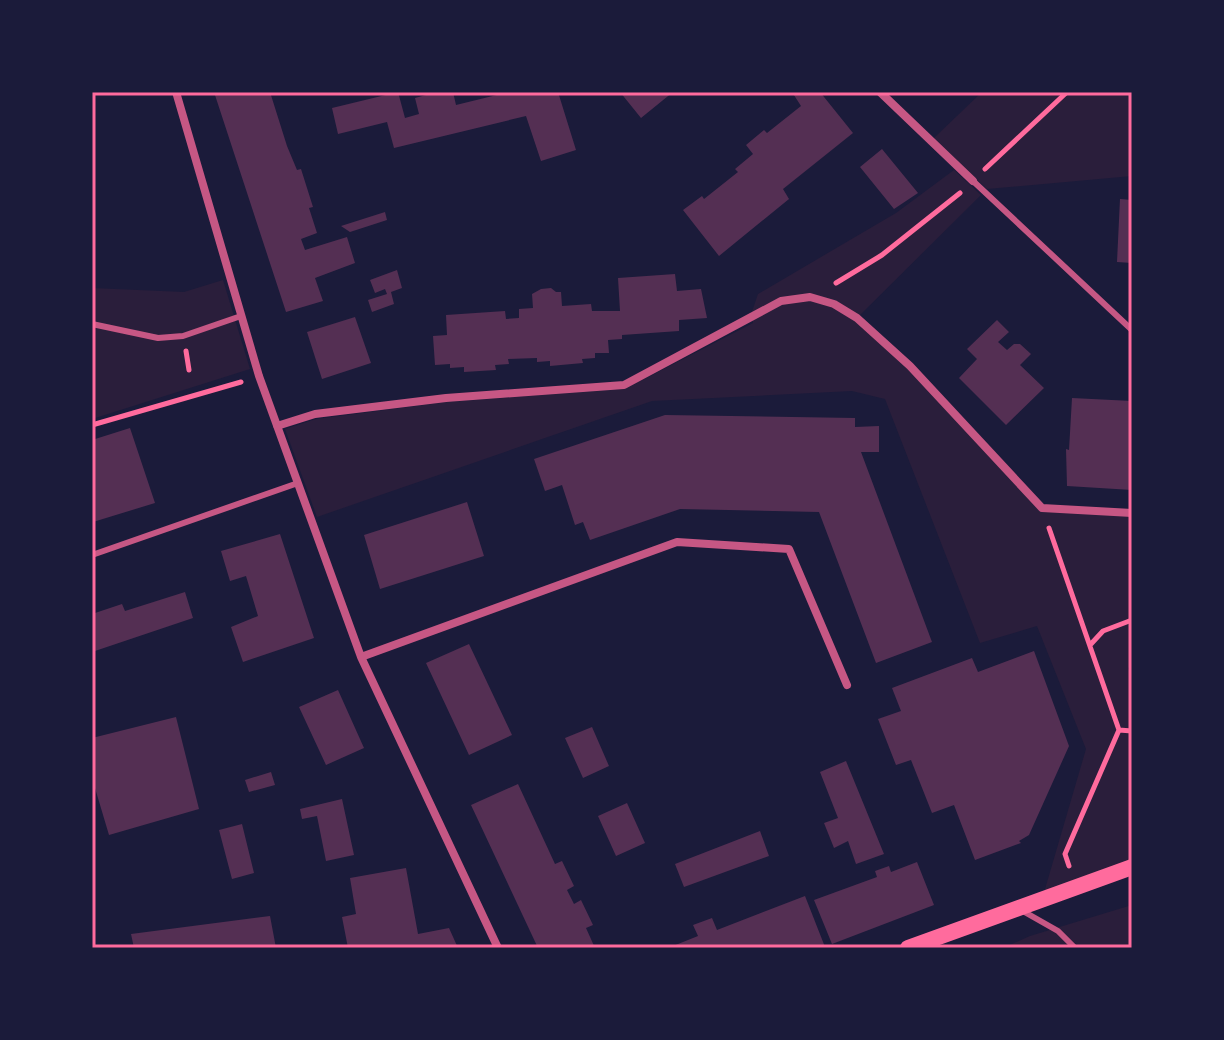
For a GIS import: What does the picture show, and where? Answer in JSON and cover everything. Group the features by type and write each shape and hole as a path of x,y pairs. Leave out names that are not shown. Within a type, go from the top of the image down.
{"main road":[{"path":"908,948 1132,867"}],"street":[{"path":"176,92 259,376 361,657 498,948"},
{"path":"880,92 973,181"},
{"path":"277,426 315,414 446,398 624,385 781,301 810,297 834,304 857,318 910,366 1042,508 1132,513"},
{"path":"361,657 677,542 789,549 847,685"}],"lane":[{"path":"973,181 1132,330"},
{"path":"92,324 158,338 183,336 241,316"},
{"path":"92,555 298,483"},
{"path":"1017,908 1058,931 1075,948"}],"path":[{"path":"810,297 882,255 973,181 1067,92"},
{"path":"92,425 259,376"},
{"path":"1042,508 1119,730 1065,854 1077,887"},
{"path":"1091,644 1103,631 1132,620"},
{"path":"1119,730 1132,731"}],"shaded area":[{"path":"982,92 1132,92 1132,176 987,189 934,138"},
{"path":"954,170 981,195 858,317 910,368 1041,509 1132,513 1132,666 1128,668 1132,680 1132,865 1043,896 1086,749 1037,626 980,643 885,399 852,391 652,401 317,517 285,429 316,419 447,402 625,389 753,323 751,315 758,294 896,213"},
{"path":"223,280 250,369 92,419 92,288 184,292"},
{"path":"1132,905 1132,948 1003,948 1030,936"}],"building":[{"path":"214,92 270,92 287,146 297,170 301,169 313,207 309,208 317,233 301,239 305,250 347,237 355,263 315,278 323,301 286,312"},
{"path":"398,92 405,118 419,114 415,98 437,92 453,92 456,105 509,92 558,92 576,150 541,161 526,116 394,148 387,122 338,134 332,108"},
{"path":"620,92 673,92 641,118"},
{"path":"792,92 820,92 853,133 783,189 789,199 719,256 683,210 702,196 704,199 738,172 735,169 753,154 746,145 801,106"},
{"path":"882,149 918,193 894,209 860,167"},
{"path":"1120,199 1132,200 1132,263 1117,262"},
{"path":"385,212 387,220 350,232 341,226"},
{"path":"397,270 402,288 391,292 394,304 372,312 368,300 387,294 385,289 375,293 370,280"},
{"path":"675,274 677,291 701,289 707,318 679,320 679,331 622,335 622,339 608,340 609,353 595,353 595,358 582,359 583,363 550,366 550,361 537,362 537,358 508,359 509,364 495,365 496,370 464,372 464,367 435,365 433,336 447,335 446,315 505,311 506,319 519,318 519,309 533,308 532,294 551,288 561,292 562,306 591,304 592,311 620,311 618,278"},
{"path":"355,317 371,363 322,379 307,332"},
{"path":"997,320 1009,332 998,342 1007,350 1014,344 1020,344 1031,354 1020,365 1044,388 1006,425 959,378 977,359 967,349"},
{"path":"1072,398 1132,401 1132,490 1067,486 1066,449 1069,450"},
{"path":"665,415 855,418 855,427 879,426 879,452 861,452 932,642 876,663 819,512 680,509 590,540 583,522 575,525 562,485 545,491 534,459"},
{"path":"130,428 155,503 93,522 92,440"},
{"path":"467,502 484,556 380,589 364,535"},
{"path":"280,534 314,638 243,662 231,627 258,616 246,576 230,581 221,551"},
{"path":"185,592 193,618 92,652 92,614 122,604 125,611"},
{"path":"469,644 512,735 469,755 426,663"},
{"path":"1034,651 1069,746 1029,835 1019,841 1021,843 975,860 954,805 932,813 911,760 896,765 878,719 901,711 892,688 972,658 978,672"},
{"path":"338,690 364,748 326,765 299,707"},
{"path":"176,717 199,809 109,835 92,778 92,738"},
{"path":"592,727 609,766 583,778 565,738"},
{"path":"846,761 884,854 856,864 848,841 834,848 824,823 838,818 820,772"},
{"path":"271,772 275,785 249,792 245,780"},
{"path":"518,784 555,864 562,861 574,886 567,890 574,904 581,900 593,925 586,928 595,948 538,948 471,805"},
{"path":"342,799 354,855 326,861 317,816 302,819 300,809"},
{"path":"627,803 645,843 616,856 598,816"},
{"path":"242,824 254,873 232,879 219,830"},
{"path":"760,831 769,856 684,887 675,864"},
{"path":"917,862 934,905 832,944 814,900 877,877 875,871 889,866 891,872"},
{"path":"406,868 418,934 449,928 458,948 348,948 342,917 356,914 350,878"},
{"path":"805,896 825,947 668,948 698,936 693,925 712,918 717,930"},
{"path":"270,916 276,948 134,948 131,934"}]}
